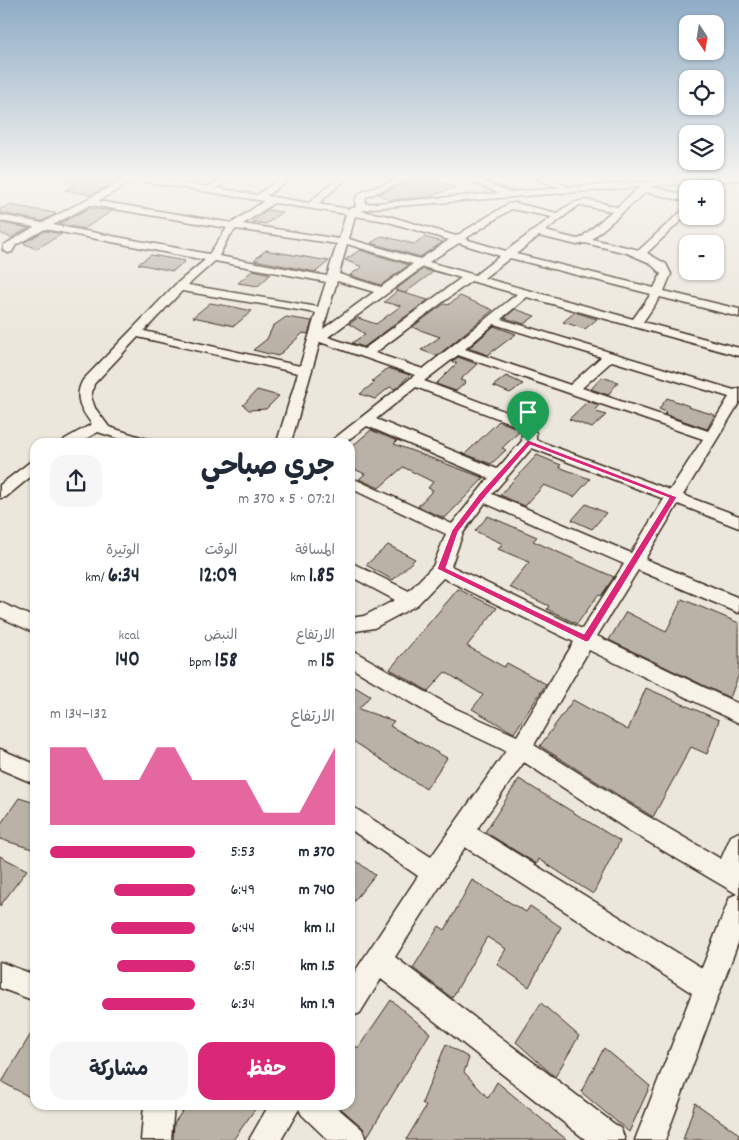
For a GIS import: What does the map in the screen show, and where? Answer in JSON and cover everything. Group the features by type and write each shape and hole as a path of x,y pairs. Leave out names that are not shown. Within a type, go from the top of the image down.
{"street":[{"path":"8,250 12,243 37,229"},
{"path":"59,229 212,259 332,278 383,291"},
{"path":"129,438 104,430 100,425 88,409 84,398 88,383 138,333 179,287 212,259 224,237 231,229"},
{"path":"257,229 343,241 474,277 525,294 739,352"},
{"path":"285,438 348,229"},
{"path":"423,229 509,255 739,313"},
{"path":"317,337 422,262 476,229"},
{"path":"366,353 544,229"},
{"path":"585,240 597,229"},
{"path":"639,253 666,229"},
{"path":"539,233 577,242 585,240 639,253 659,263 665,269 666,274 658,292 635,324"},
{"path":"179,287 322,311"},
{"path":"341,438 525,294"},
{"path":"355,995 461,832 521,748 586,639 738,394 492,320"},
{"path":"138,333 305,371"},
{"path":"317,337 366,353 523,424 529,433 528,442 482,496 455,532 441,569 411,600 367,623 355,624"},
{"path":"456,350 711,437"},
{"path":"572,390 610,356"},
{"path":"366,420 499,476"},
{"path":"77,438 100,425"},
{"path":"528,442 739,522"},
{"path":"0,492 30,469"},
{"path":"355,484 455,532"},
{"path":"482,496 739,606"},
{"path":"441,569 739,714"},
{"path":"355,571 411,600"},
{"path":"0,609 30,624"},
{"path":"355,660 447,714 521,748 636,822 733,879 739,844"},
{"path":"0,759 30,772"},
{"path":"355,819 434,873"},
{"path":"461,832 708,987"},
{"path":"650,1140 739,906"},
{"path":"378,960 610,1140"},
{"path":"0,975 30,986"},
{"path":"156,1140 158,1110"},
{"path":"264,1140 283,1110"},
{"path":"318,1110 351,1140"}],"building":[{"path":"0,229 27,229 11,238 0,233"},
{"path":"45,231 62,234 36,249 23,243"},
{"path":"382,236 414,244 424,237 443,242 420,257 371,243"},
{"path":"266,250 329,261 316,272 254,260"},
{"path":"360,250 409,265 381,285 350,275 362,267 345,260"},
{"path":"151,255 185,261 173,271 138,264"},
{"path":"423,269 433,272 405,293 395,290"},
{"path":"253,270 271,274 258,286 238,283"},
{"path":"397,291 428,300 364,347 352,343 365,334 349,324 358,318 376,324 401,306 384,302"},
{"path":"460,296 493,310 437,356 421,350 440,337 412,327 444,304 448,305"},
{"path":"210,303 252,311 234,326 193,317"},
{"path":"515,309 535,316 524,324 505,318"},
{"path":"575,312 597,319 585,329 563,322"},
{"path":"286,317 312,321 308,334 303,333 278,356 253,350 267,339 273,326"},
{"path":"494,326 516,334 488,355 469,348"},
{"path":"458,357 477,364 460,380 466,382 456,391 436,384 457,363 452,362"},
{"path":"388,368 410,375 395,389 390,387 375,399 360,394 375,382 372,381"},
{"path":"506,376 523,384 510,393 493,386"},
{"path":"602,377 618,382 608,395 591,389"},
{"path":"257,390 279,396 266,409 249,410 243,405"},
{"path":"667,398 715,415 707,429 664,414 666,412 659,409"},
{"path":"522,399 546,408 531,421 509,411"},
{"path":"588,401 599,405 594,411 606,415 592,428 569,419"},
{"path":"499,421 517,428 519,432 502,448 506,450 491,464 465,454"},
{"path":"371,430 397,441 394,444 484,478 445,518 418,506 433,490 428,488 433,482 403,467 379,488 359,479 365,474 355,469 355,444"},
{"path":"537,455 561,465 559,467 590,479 574,497 544,485 525,506 500,495"},
{"path":"586,504 606,513 592,529 572,520"},
{"path":"488,516 537,537 533,541 614,577 601,596 598,595 577,624 547,609 549,606 509,587 529,562 498,549 503,544 475,531"},
{"path":"388,545 415,559 393,580 366,565"},
{"path":"458,589 497,608 467,646 504,667 507,663 546,684 514,733 472,709 483,695 445,672 428,691 390,669"},
{"path":"682,599 739,623 739,674 730,698 609,640 626,612 666,632"},
{"path":"355,687 370,696 359,709 394,721 390,726 447,758 426,789 355,742"},
{"path":"646,688 719,720 707,754 691,747 653,817 540,746 573,700 628,730"},
{"path":"519,779 620,841 593,894 539,859 537,864 485,832"},
{"path":"19,798 30,801 30,848 0,839 0,825"},
{"path":"0,856 27,870 0,906"},
{"path":"355,860 375,875 355,900"},
{"path":"472,880 526,912 530,906 561,927 529,987 497,964 506,949 487,937 452,998 413,968 439,926 445,930"},
{"path":"391,1000 430,1033 367,1137 363,1128 343,1110 355,1110 355,1048 356,1046 358,1048"},
{"path":"541,1003 579,1036 555,1077 516,1042"},
{"path":"30,1035 30,1097 2,1082"},
{"path":"446,1044 469,1058 464,1072 488,1098 497,1082 567,1140 406,1140 426,1106 422,1103"},
{"path":"604,1048 650,1086 629,1132 581,1092"},
{"path":"695,1103 739,1134 739,1140 683,1140"},
{"path":"183,1110 254,1110 233,1140 173,1140 174,1123"}],"route":[{"path":"528,442 674,497 586,639 441,569 455,532 482,496 528,442"}]}
